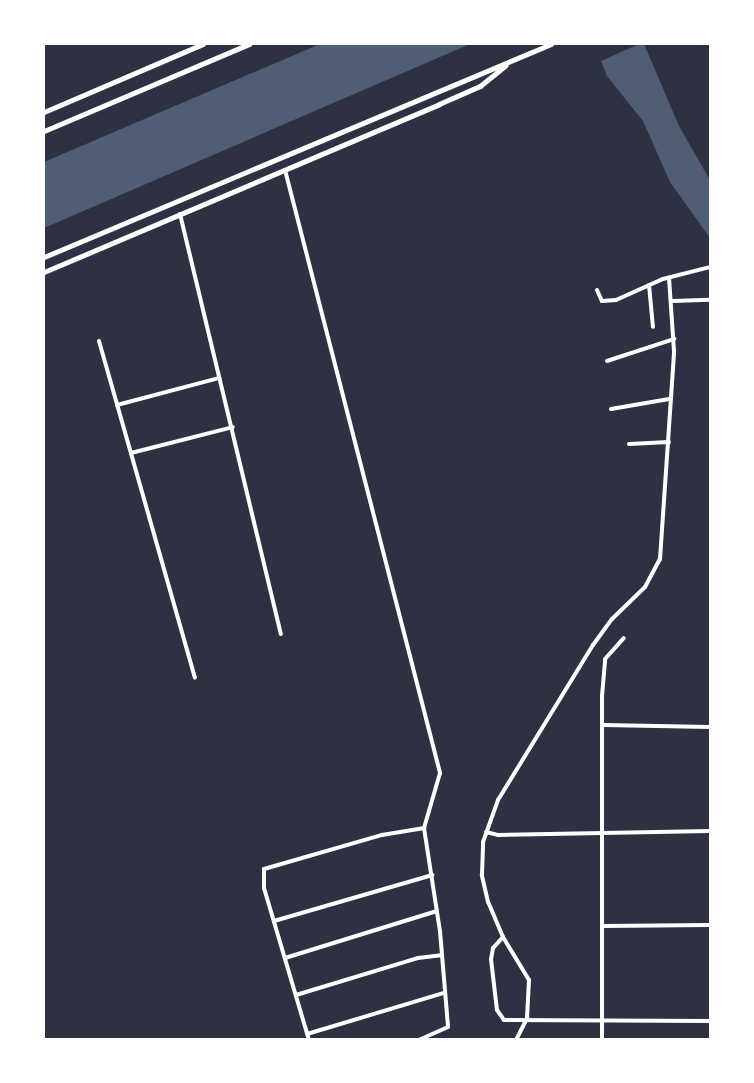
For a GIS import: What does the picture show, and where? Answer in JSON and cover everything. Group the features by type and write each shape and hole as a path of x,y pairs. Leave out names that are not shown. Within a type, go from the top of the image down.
{"main road":[{"path":"44,111 203,44"},
{"path":"44,132 249,44"},
{"path":"44,257 551,44"},
{"path":"44,272 480,86 513,60"}],"street":[{"path":"285,169 439,766 434,802 424,828 437,911 448,1027 419,1040"},
{"path":"180,213 281,634"},
{"path":"597,290 599,300 609,300 669,278 711,267"},
{"path":"516,1040 527,1018 529,980 503,937 484,886 482,849 498,800 593,645 656,570 661,552 674,339 673,301 669,278"},
{"path":"649,285 653,327"},
{"path":"673,301 711,300"},
{"path":"607,362 674,339"},
{"path":"99,341 195,678"},
{"path":"117,405 219,378"},
{"path":"611,409 669,399"},
{"path":"131,453 233,427"},
{"path":"629,444 669,442"},
{"path":"602,1040 605,659 624,638"},
{"path":"603,724 711,727"},
{"path":"424,828 268,865 262,879 308,1037 445,993"},
{"path":"486,831 711,831"},
{"path":"274,921 432,875"},
{"path":"285,958 437,911"},
{"path":"602,926 711,925"},
{"path":"503,937 492,952 498,1013 504,1020 527,1018 711,1021"},
{"path":"296,995 441,955"}],"water":[{"path":"320,44 470,44 44,228 44,162"},
{"path":"639,44 644,44 679,126 710,180 710,238 670,182 643,121 607,76 601,61"}]}
